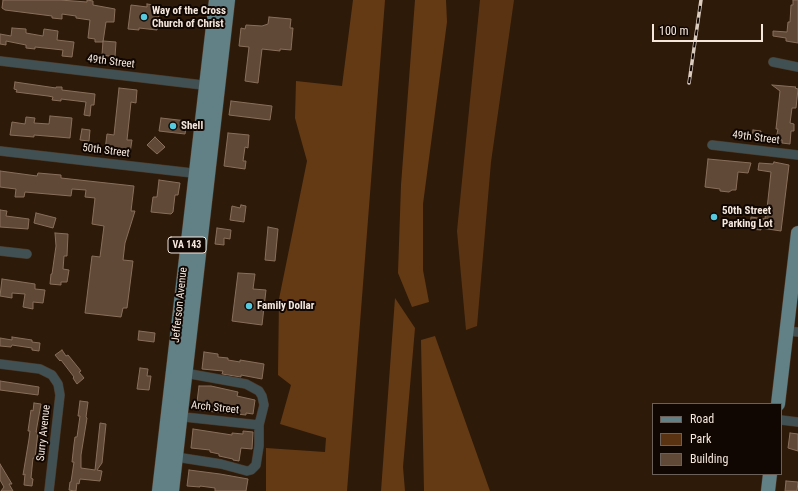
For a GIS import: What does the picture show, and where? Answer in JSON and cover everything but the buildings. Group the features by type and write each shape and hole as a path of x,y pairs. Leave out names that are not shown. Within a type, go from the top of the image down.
{"main road":[{"name":"Jefferson Avenue","path":"172,491 176,457 174,416 212,86 216,0"},
{"name":"Jefferson Avenue","path":"212,86 228,0"},
{"name":"Jefferson Avenue","path":"159,491 174,416 185,373 202,174"},
{"path":"778,403 792,332 798,233"},
{"path":"768,491 770,475"}],"street":[{"name":"49th Street","path":"0,62 212,86"},
{"path":"772,62 798,67"},
{"name":"49th Street","path":"712,145 798,155"},
{"name":"50th Street","path":"0,151 202,174"},
{"path":"0,251 27,254"},
{"name":"Surry Avenue","path":"0,364 40,369 47,372 58,384 60,395 49,491"},
{"path":"176,457 221,464 247,471 251,470 256,465 260,446 259,425 264,405 259,391 246,384 185,373"},
{"name":"Arch Street","path":"174,416 259,425"},
{"path":"782,420 798,422"}],"green space":[{"path":"480,0 514,0 491,162 477,326 466,330 457,231"}],"shaded area":[{"path":"353,0 385,0 347,491 266,491 266,448 325,452 326,438 280,424 291,385 278,375 279,299 307,161 295,118 296,81 342,86"},
{"path":"415,0 446,0 447,22 423,204 423,270 429,302 412,307 398,273 401,185"},
{"path":"395,298 415,328 403,467 405,491 381,491"},
{"path":"435,336 490,491 424,491 421,340"}],"railway":[{"path":"689,83 701,0"}],"place":[{"name":"Way of the Cross Church of Christ","path":"144,17"},
{"name":"Shell","path":"173,126"},
{"name":"50th Street Parking Lot","path":"714,217"},
{"name":"Family Dollar","path":"249,306"}]}
